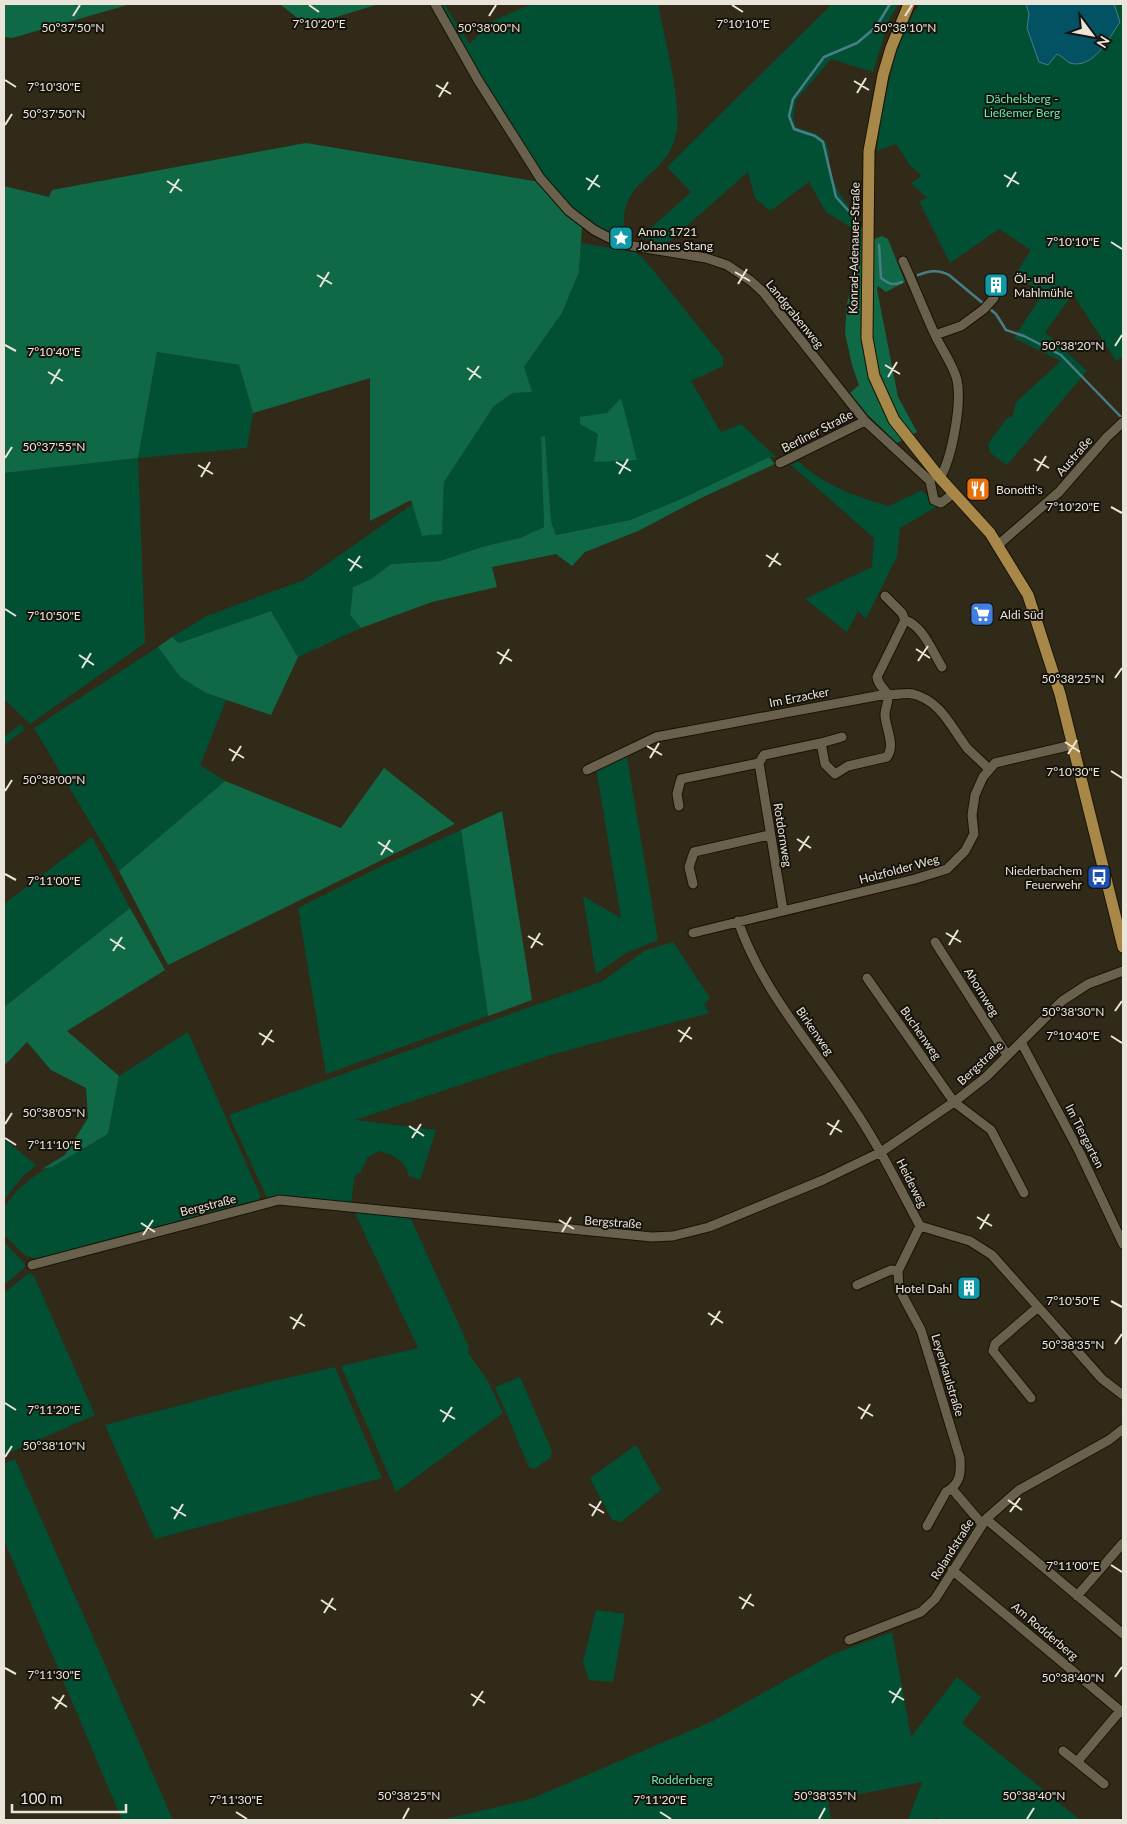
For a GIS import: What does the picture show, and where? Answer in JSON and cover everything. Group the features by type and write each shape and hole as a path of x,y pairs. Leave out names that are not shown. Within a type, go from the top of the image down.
{"main road":[{"name":"Konrad-Adenauer-Straße","path":"909,4 891,48 871,133 868,195 867,338 874,376 894,420 940,478 998,545 1023,586 1031,604 1049,657 1123,947"}],"street":[{"name":"Landgrabenweg","path":"435,4 478,80 540,178 569,211 594,230 621,244 706,258 740,272 763,292 865,421 930,481 934,500 941,503 954,492"},
{"path":"903,261 957,382 957,398 948,461 940,478"},
{"path":"935,335 961,326 989,304"},
{"name":"Berliner Straße","path":"780,464 865,421"},
{"name":"Austraße","path":"998,545 1059,492 1107,437 1121,424"},
{"path":"821,743 825,764 835,774 848,766 887,757 891,747 885,712 888,702 887,694 878,685 877,677 905,620 902,613 884,596"},
{"path":"905,620 912,622 919,630 942,667"},
{"name":"Im Erzacker","path":"587,770 656,737 887,694 914,694 938,707 968,749 989,770"},
{"path":"679,806 676,794 681,779 759,763 764,755 842,737"},
{"path":"989,770 995,764 1011,758 1072,746"},
{"name":"Rotdornweg","path":"759,763 769,835 783,910"},
{"name":"Holzfolder Weg","path":"693,933 915,879 947,869 965,851 974,834 972,814 975,794 989,770"},
{"path":"693,884 689,867 694,852 769,835"},
{"name":"Birkenweg","path":"738,921 748,949 775,997 852,1105 881,1152"},
{"name":"Ahornweg","path":"935,942 1007,1055"},
{"name":"Bergstraße","path":"32,1265 40,1261 280,1200 592,1233 652,1237 673,1236 709,1227 823,1180 881,1152 954,1102 986,1077 1062,1001 1088,984 1123,971"},
{"name":"Buchenweg","path":"867,978 954,1102 991,1130 1024,1192"},
{"name":"Im Tiergarten","path":"1020,1042 1080,1153 1123,1244"},
{"name":"Heideweg","path":"881,1152 920,1226 970,1241 992,1255 1102,1379 1123,1395"},
{"path":"856,1284 891,1270 898,1271 920,1226"},
{"name":"Leyenkaulstraße","path":"898,1271 900,1294 921,1330 960,1458 959,1478 953,1490 946,1492 927,1526"},
{"path":"1031,1398 992,1351 995,1344 1038,1307"},
{"name":"Rolandstraße","path":"849,1640 921,1612 935,1599 984,1521 1019,1490 1109,1440 1123,1429"},
{"path":"953,1490 984,1521 1123,1634"},
{"path":"1077,1596 1123,1543"},
{"name":"Am Rodderberg","path":"952,1570 1122,1712 1077,1762"},
{"path":"1063,1751 1104,1784"}],"green space":[{"path":"4,4 131,4 12,38 4,37"},
{"path":"280,4 379,4 307,26"},
{"path":"439,4 444,4 470,44 490,22 532,4 658,4 675,89 677,107 676,135 670,151 661,163 641,182 626,205 624,221 627,242 595,227 571,209 542,176 480,78"},
{"path":"832,4 898,4 889,20 873,72 831,59 796,100 793,119 796,127 818,135 824,140 834,183 855,214 855,230 826,212 809,182 770,211 755,198 748,172 665,245 641,237 691,192 667,167"},
{"name":"Dächelsberg - Ließemer Berg","path":"920,4 1123,4 1123,357 1116,361 1073,294 1045,332 1087,371 1007,465 990,453 988,444 1008,417 1012,418 1016,402 1061,361 1014,338 1043,293 1015,275 1031,250 999,229 950,263 919,201 927,198 911,183 922,176 910,165 896,144 877,151 882,115 896,55 911,19"},
{"path":"306,143 540,182 555,203 582,227 579,272 562,313 524,367 532,392 513,393 494,406 444,482 442,534 422,536 411,500 370,521 370,378 253,413 239,365 157,352 138,458 4,473 4,186 49,197 52,190"},
{"path":"856,222 874,239 882,236 888,239 905,282 886,292 878,286 877,289 898,397 917,432 897,443 867,414 850,393 859,385 852,365 845,333 847,304 856,267"},
{"path":"581,243 635,252 644,259 723,357 723,366 691,381 721,432 741,424 776,457 769,457 681,499 630,520 556,535 551,521 545,436 541,438 544,527 520,538 485,546 440,561 391,564 371,579 353,587 350,615 361,628 298,657 271,611 179,643 172,637 207,616 304,580 413,504 422,536 442,534 444,482 494,406 513,393 524,367 562,313 579,272","holes":["621,398 595,462 602,427 609,413"]},
{"path":"157,352 239,365 253,413 247,448 138,458"},
{"path":"621,398 637,460 594,462 598,434 580,424 580,417 607,413"},
{"path":"545,436 551,521 556,535 630,520 681,499 769,457 775,464 701,498 638,531 585,552 572,566 556,554 492,567 497,587 432,602 361,628 350,615 353,587 371,579 391,564 440,561 485,546 520,538 544,527 541,437"},
{"path":"138,458 145,643 30,724 4,699 4,473"},
{"path":"798,461 818,477 840,489 865,499 889,506 922,490 936,507 900,528 897,556 866,619 858,611 847,632 805,599 872,567 874,538 791,465"},
{"path":"271,611 298,657 271,715 206,693 180,677 158,647 172,637 179,643"},
{"path":"158,647 180,677 206,693 226,700 200,765 225,781 119,871 34,728"},
{"path":"21,724 24,730 4,745 4,737"},
{"path":"626,752 658,940 626,953 596,974 583,896 621,918 596,767"},
{"path":"384,768 455,824 168,965 119,871 225,781 341,828"},
{"path":"502,811 532,1000 488,1016 461,830"},
{"path":"461,830 488,1016 326,1074 298,908 386,864"},
{"path":"92,837 130,908 4,1007 4,904"},
{"path":"130,908 165,970 67,1031 119,1076 108,1134 52,1167 42,1169 65,1155 88,1118 86,1088 51,1070 27,1042 4,1066 4,1007"},
{"path":"673,942 710,998 704,1005 709,1013 557,1053 355,1120 436,1130 420,1180 409,1176 405,1166 398,1159 379,1151 368,1157 360,1173 355,1175 351,1204 267,1198 229,1115 603,981 644,951"},
{"path":"188,1032 260,1195 259,1200 39,1259 26,1256 4,1235 3,1214 10,1199 23,1185 39,1173 108,1134 119,1076"},
{"path":"4,1139 36,1165 23,1176 4,1200"},
{"path":"354,1211 410,1217 469,1347 468,1353 488,1381 503,1413 396,1492 341,1366 418,1348"},
{"path":"4,1242 25,1264 24,1268 4,1285"},
{"path":"29,1273 34,1276 95,1415 4,1455 4,1293"},
{"path":"335,1367 382,1478 155,1539 105,1425 257,1385"},
{"path":"520,1377 552,1451 551,1457 535,1469 529,1467 495,1387"},
{"path":"636,1445 661,1490 621,1522 612,1520 590,1478"},
{"path":"15,1459 173,1820 122,1820 4,1540 4,1464"},
{"path":"596,1610 625,1614 613,1682 589,1680 583,1662"},
{"name":"Rodderberg","path":"892,1632 911,1737 957,1677 981,1697 962,1723 1080,1820 941,1820 936,1817 933,1820 908,1820 922,1782 828,1800 831,1820 441,1820 531,1799 713,1721 831,1655"}],"water":[{"path":"1026,4 1114,4 1120,22 1094,57 1087,62 1079,64 1070,63 1057,54 1048,65 1039,62 1027,28 1029,14"}],"waterway":[{"path":"856,219 836,197 823,142 815,136 794,129 789,116 793,99 824,57 857,43 876,27 890,4"},
{"path":"879,245 881,278 891,284 902,282"},
{"path":"918,275 934,271 949,275 996,314 1006,330 1024,336 1061,355 1123,419"}],"place":[{"name":"Anno 1721 Johanes Stang","path":"621,238"},
{"name":"Öl- und Mahlmühle","path":"996,285"},
{"name":"Bonotti's","path":"978,489"},
{"name":"Aldi Süd","path":"982,614"},
{"name":"Niederbachem Feuerwehr","path":"1099,877"},
{"name":"Hotel Dahl","path":"969,1288"}]}
